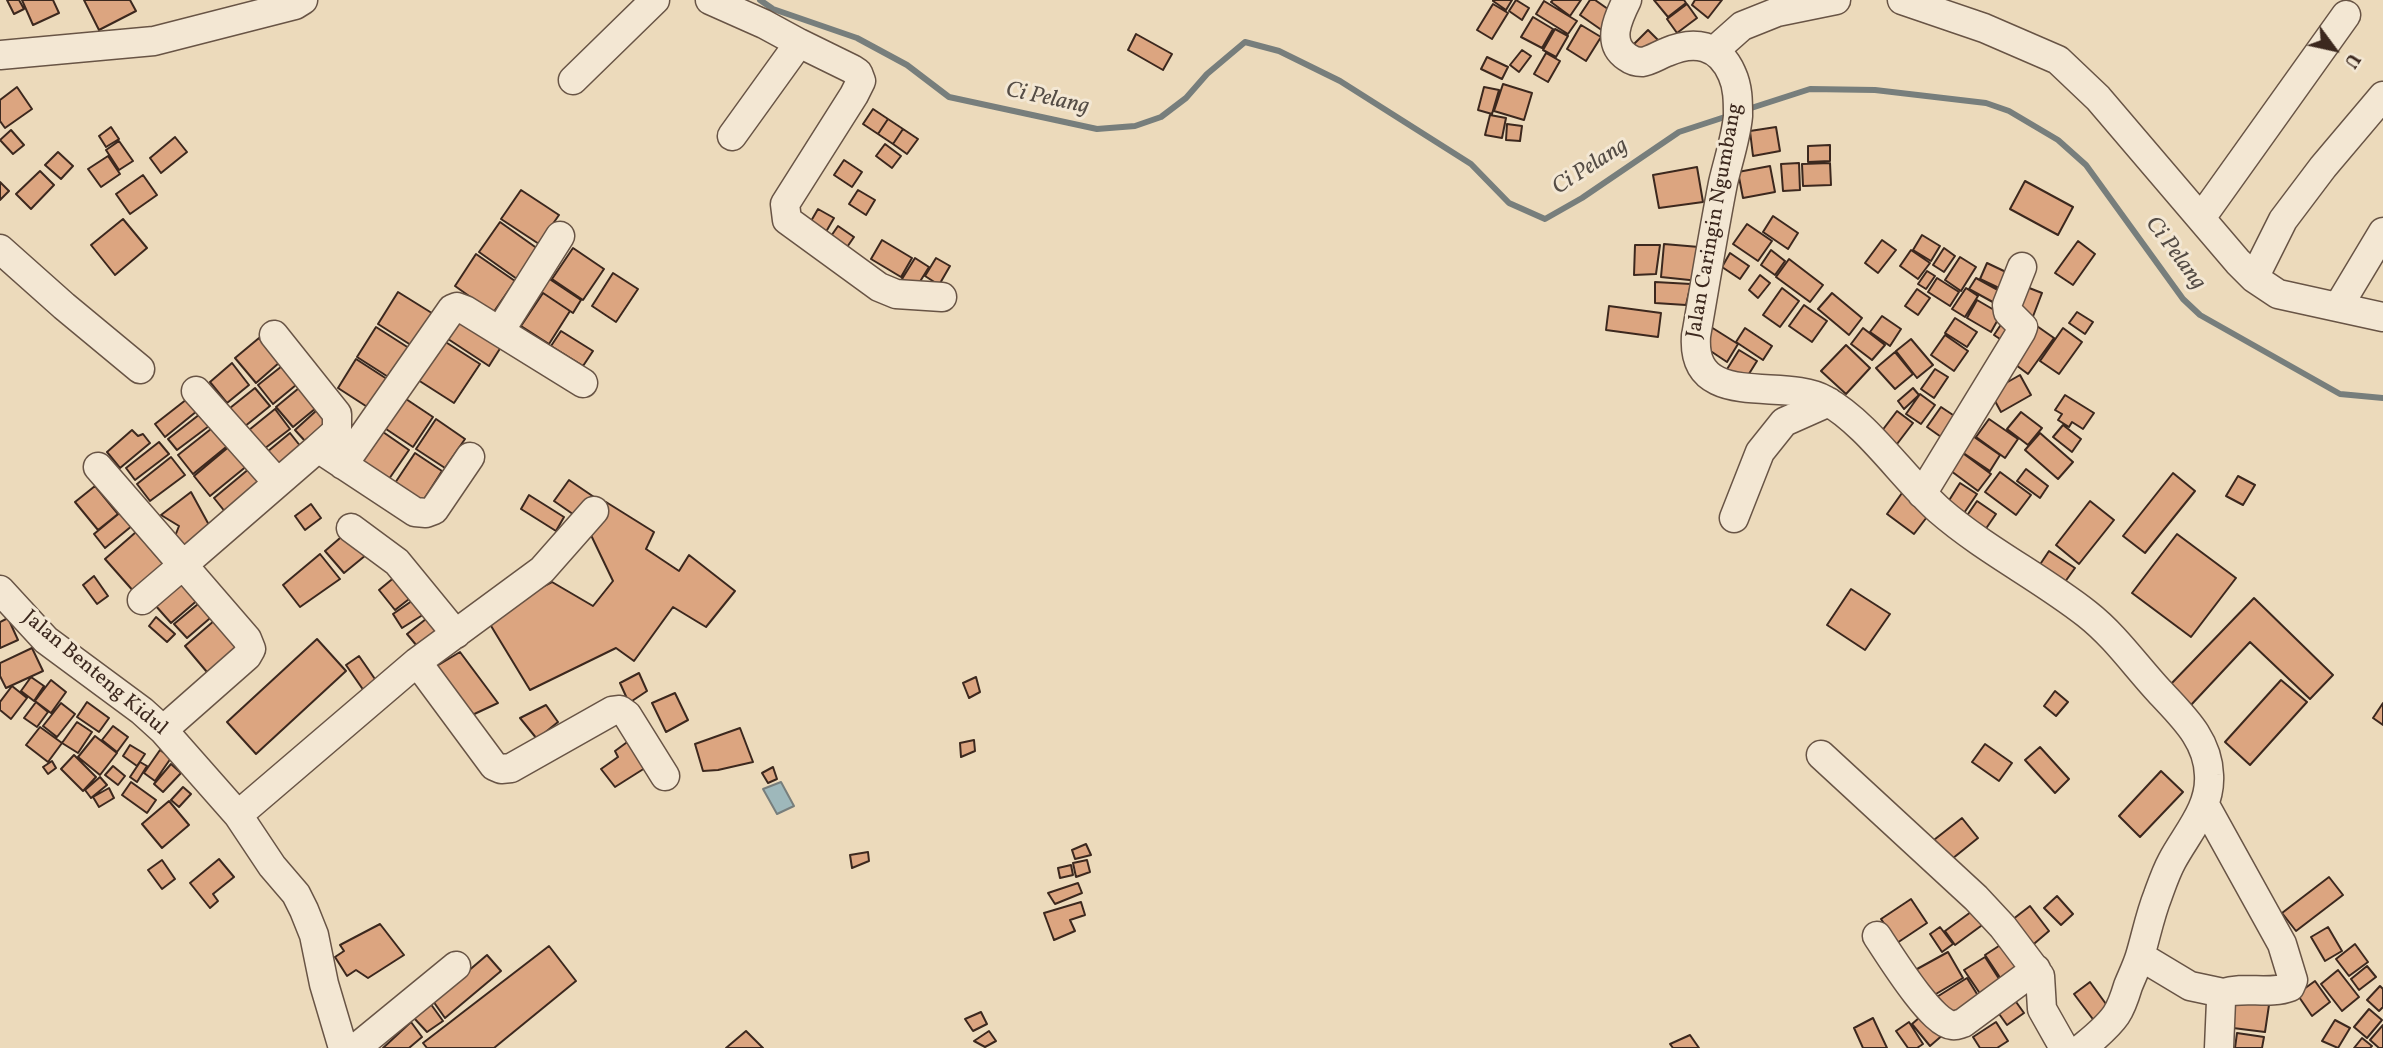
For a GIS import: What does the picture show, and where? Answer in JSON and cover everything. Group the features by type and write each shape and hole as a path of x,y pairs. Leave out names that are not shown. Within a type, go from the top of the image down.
{"street":[{"path":"0,55 154,41 184,35 221,10 295,5 303,0"},
{"path":"573,80 655,0"},
{"path":"709,0 764,24 852,69 861,81 785,204 787,220 879,287 897,294 942,298"},
{"path":"1627,0 1615,32 1616,43 1629,59 1641,62 1688,46 1704,45 1715,50 1742,26 1776,12 1836,0"},
{"path":"1902,0 1984,28 2057,60 2098,97 2254,278 2278,294 2383,317"},
{"path":"2201,218 2346,15"},
{"path":"732,136 799,43"},
{"name":"Jalan Caringin Ngumbang","path":"1715,50 1726,61 1733,75 1738,109 1695,349 1700,365 1712,377 1726,385 1808,393 1841,410 1922,494 1964,529 2085,612 2109,632 2143,674 2189,723 2206,750 2209,775 2205,805 2171,863 2148,919 2140,956 2117,1014 2082,1048"},
{"path":"2254,278 2283,220 2323,167 2383,96"},
{"path":"2338,307 2383,232"},
{"path":"500,331 560,236"},
{"path":"0,249 140,369"},
{"path":"1922,494 2021,332 2021,323 2008,312 2007,305 2022,267"},
{"path":"343,465 452,309 457,307 583,383"},
{"path":"142,600 337,431 337,414 274,335"},
{"path":"197,391 277,482"},
{"path":"1734,518 1760,452 1784,422 1829,402"},
{"path":"318,448 415,512 426,513 434,510 470,457"},
{"path":"98,467 247,639 251,649 247,656 163,730"},
{"path":"238,815 417,662 542,570 594,511"},
{"path":"351,528 397,562 456,634"},
{"name":"Jalan Benteng Kidul","path":"0,590 40,635 142,711 163,730 238,815 272,866 296,894 304,910 314,935 324,984 344,1048"},
{"path":"417,662 494,765 501,769 511,768 612,711 620,710 627,715 666,776"},
{"path":"1821,755 1976,898 2003,927 2040,976 2042,1009 2064,1048"},
{"path":"2140,956 2190,986 2223,993 2244,989 2282,990 2290,987 2293,980 2277,934 2205,805"},
{"path":"1877,936 1930,1009 1942,1021 1952,1025 1963,1023 2036,969"},
{"path":"356,1048 456,966"},
{"path":"2218,1048 2223,993"}],"water":[{"path":"781,782 794,806 777,814 763,789"}],"building":[{"path":"7,0 19,0 24,9 14,14"},
{"path":"22,0 53,0 59,13 33,25"},
{"path":"84,0 130,0 136,11 99,30"},
{"path":"1493,0 1512,0 1506,10"},
{"path":"1516,0 1529,8 1522,20 1509,11"},
{"path":"1581,0 1570,16 1551,2"},
{"path":"1590,0 1595,0 1615,14 1603,31 1580,15"},
{"path":"1654,0 1684,0 1686,3 1668,17"},
{"path":"1695,0 1722,0 1708,18 1692,5"},
{"path":"1544,1 1577,21 1568,34 1536,14"},
{"path":"1493,4 1508,13 1492,39 1477,30"},
{"path":"1687,4 1697,18 1677,33 1667,19"},
{"path":"1533,17 1553,29 1542,48 1521,37"},
{"path":"1581,25 1601,37 1586,61 1567,49"},
{"path":"1555,29 1568,36 1556,57 1543,50"},
{"path":"1648,30 1661,43 1642,61 1630,48"},
{"path":"1136,34 1172,54 1163,70 1128,50"},
{"path":"1522,50 1531,56 1519,72 1510,65"},
{"path":"1546,53 1560,61 1548,82 1534,74"},
{"path":"1487,57 1508,67 1502,79 1481,69"},
{"path":"1503,84 1532,93 1524,120 1494,111"},
{"path":"17,87 32,109 5,128 0,121 0,100"},
{"path":"1484,87 1499,90 1492,114 1478,110"},
{"path":"873,109 888,119 878,134 863,124"},
{"path":"1490,115 1506,118 1502,138 1485,135"},
{"path":"888,119 903,129 893,144 878,134"},
{"path":"1507,124 1522,126 1520,141 1506,140"},
{"path":"111,127 119,139 106,147 99,136"},
{"path":"1776,127 1780,151 1753,156 1750,131"},
{"path":"903,129 918,139 907,154 893,144"},
{"path":"11,130 24,145 13,154 0,140"},
{"path":"175,137 187,152 161,173 150,158"},
{"path":"119,141 133,161 119,170 106,150"},
{"path":"885,144 901,156 892,168 876,156"},
{"path":"1830,145 1830,161 1808,162 1808,146"},
{"path":"58,152 73,166 61,179 45,165"},
{"path":"108,156 120,174 101,187 88,169"},
{"path":"844,160 862,172 852,187 834,175"},
{"path":"1799,163 1800,190 1783,191 1781,164"},
{"path":"1830,163 1831,185 1803,186 1802,164"},
{"path":"1770,166 1775,192 1743,198 1738,172"},
{"path":"1697,167 1703,202 1659,208 1653,175"},
{"path":"40,171 54,185 31,209 16,194"},
{"path":"143,175 157,195 130,214 116,194"},
{"path":"2025,181 2073,207 2058,235 2010,209"},
{"path":"0,182 9,191 0,200"},
{"path":"521,190 559,215 539,244 501,219"},
{"path":"858,190 875,200 866,215 849,204"},
{"path":"818,209 834,218 823,237 807,228"},
{"path":"1773,216 1798,233 1788,249 1763,232"},
{"path":"123,219 147,248 115,275 91,245"},
{"path":"500,222 538,249 517,279 479,252"},
{"path":"1747,224 1772,241 1758,261 1733,244"},
{"path":"838,226 854,237 845,250 829,239"},
{"path":"1922,235 1940,246 1931,261 1913,250"},
{"path":"882,240 912,258 901,277 871,259"},
{"path":"1882,240 1896,250 1878,273 1865,263"},
{"path":"2078,241 2095,254 2073,285 2055,273"},
{"path":"1664,244 1699,247 1699,281 1661,277"},
{"path":"1635,245 1660,245 1656,274 1634,275"},
{"path":"573,248 604,269 583,300 552,279"},
{"path":"1944,248 1955,256 1944,272 1933,265"},
{"path":"1771,250 1785,261 1775,275 1761,265"},
{"path":"1911,250 1930,263 1918,279 1900,266"},
{"path":"1730,253 1749,266 1740,279 1722,267"},
{"path":"476,254 515,281 493,313 455,286"},
{"path":"1960,257 1976,267 1961,291 1945,280"},
{"path":"915,258 929,267 916,288 902,279"},
{"path":"936,258 950,266 939,285 925,276"},
{"path":"1789,259 1823,285 1810,302 1776,277"},
{"path":"1987,263 2006,272 1999,288 1980,279"},
{"path":"1927,271 1935,276 1926,289 1918,284"},
{"path":"613,273 638,289 616,322 592,306"},
{"path":"542,274 581,300 573,313 534,287"},
{"path":"1760,275 1770,283 1758,298 1749,290"},
{"path":"1937,278 1959,292 1950,306 1928,292"},
{"path":"1976,278 2007,295 2000,306 1969,289"},
{"path":"1655,282 1691,284 1686,305 1655,303"},
{"path":"2019,284 2042,293 2032,319 2009,309"},
{"path":"1782,288 1799,301 1780,327 1763,315"},
{"path":"1966,288 1978,296 1965,317 1952,309"},
{"path":"1917,289 1930,298 1918,315 1905,306"},
{"path":"398,292 435,315 414,347 378,324"},
{"path":"543,293 570,311 549,344 521,326"},
{"path":"1832,293 1862,318 1849,335 1818,309"},
{"path":"1977,300 2001,314 1991,332 1967,318"},
{"path":"1804,305 1827,321 1812,342 1789,326"},
{"path":"1609,306 1661,313 1658,337 1606,330"},
{"path":"2077,312 2093,322 2085,334 2069,323"},
{"path":"1882,316 1901,329 1890,346 1870,332"},
{"path":"1955,318 1977,332 1967,347 1945,333"},
{"path":"457,319 501,347 489,366 445,337"},
{"path":"2004,320 2009,345 1994,335"},
{"path":"2034,324 2054,338 2028,374 2008,359"},
{"path":"376,327 412,350 393,380 357,357"},
{"path":"1711,327 1738,344 1727,362 1700,344"},
{"path":"1745,328 1772,346 1763,360 1736,342"},
{"path":"1863,328 1885,345 1872,360 1851,344"},
{"path":"2063,328 2082,342 2059,374 2040,361"},
{"path":"561,331 593,351 583,366 551,346"},
{"path":"1945,335 1968,351 1954,371 1931,355"},
{"path":"259,338 280,362 256,383 235,358"},
{"path":"1911,339 1933,365 1917,378 1896,351"},
{"path":"444,341 480,364 454,403 418,380"},
{"path":"1846,345 1870,368 1846,394 1821,371"},
{"path":"1739,350 1757,361 1742,385 1724,374"},
{"path":"1895,352 1913,374 1895,389 1876,368"},
{"path":"356,359 390,381 372,410 338,388"},
{"path":"232,363 249,385 227,403 210,382"},
{"path":"282,366 296,385 273,404 258,385"},
{"path":"1935,369 1948,377 1934,398 1921,389"},
{"path":"2020,375 2031,395 2001,412 1990,392"},
{"path":"255,388 270,406 244,427 230,408"},
{"path":"299,388 316,408 293,427 276,407"},
{"path":"1913,388 1919,395 1904,409 1898,401"},
{"path":"1920,394 1935,405 1921,424 1906,414"},
{"path":"2065,395 2094,413 2083,429 2072,422 2069,427 2058,420 2062,414 2055,410"},
{"path":"403,397 433,417 413,447 383,427"},
{"path":"187,399 197,411 165,437 155,424"},
{"path":"1941,407 1965,423 1951,444 1927,427"},
{"path":"275,409 290,429 264,449 249,430"},
{"path":"317,410 327,421 305,441 295,430"},
{"path":"1897,411 1913,423 1894,448 1878,436"},
{"path":"2021,412 2042,428 2028,445 2007,429"},
{"path":"200,414 209,426 177,450 168,439"},
{"path":"436,419 465,439 445,468 416,449"},
{"path":"1989,419 2018,439 2005,458 1976,437"},
{"path":"216,425 231,443 193,474 178,455"},
{"path":"2063,425 2081,439 2072,452 2053,437"},
{"path":"132,430 138,436 143,434 150,443 120,468 107,452"},
{"path":"383,432 409,450 389,479 363,461"},
{"path":"1967,432 2000,455 1990,471 1956,448"},
{"path":"290,433 301,447 278,466 267,452"},
{"path":"2040,433 2073,462 2058,479 2025,450"},
{"path":"159,442 169,454 135,480 126,468"},
{"path":"231,445 248,465 210,496 194,476"},
{"path":"1960,451 1991,474 1978,491 1947,468"},
{"path":"415,453 442,471 423,501 395,483"},
{"path":"171,457 185,475 150,501 137,484"},
{"path":"250,468 262,483 226,513 214,498"},
{"path":"2026,469 2048,486 2040,498 2017,481"},
{"path":"2000,472 2031,495 2016,515 1985,492"},
{"path":"2173,473 2195,491 2145,553 2123,536"},
{"path":"2238,476 2255,485 2243,505 2226,496"},
{"path":"569,480 594,497 580,519 554,501"},
{"path":"1960,483 1977,494 1964,513 1948,502"},
{"path":"95,486 118,514 98,530 75,502"},
{"path":"191,492 209,525 183,552 172,544 179,526 161,515"},
{"path":"1902,493 1930,513 1914,534 1887,514"},
{"path":"529,495 564,517 556,531 521,509"},
{"path":"1977,501 1996,514 1985,530 1966,517"},
{"path":"2090,501 2114,520 2079,564 2056,545"},
{"path":"606,502 654,532 646,549 679,571 689,555 735,591 706,627 673,607 634,661 616,648 530,690 485,616 552,582 593,606 613,581 589,531"},
{"path":"311,504 321,518 305,530 295,516"},
{"path":"122,511 133,525 105,548 94,534"},
{"path":"136,532 165,566 135,593 105,559"},
{"path":"347,532 366,555 344,573 325,551"},
{"path":"2177,534 2236,578 2191,637 2132,593"},
{"path":"2049,551 2075,568 2062,586 2037,569"},
{"path":"320,554 340,579 300,607 283,585"},
{"path":"94,576 108,596 97,604 83,585"},
{"path":"396,576 413,596 395,610 379,590"},
{"path":"184,579 200,598 171,623 155,605"},
{"path":"1851,589 1890,614 1865,650 1827,625"},
{"path":"419,596 429,611 402,628 393,614"},
{"path":"2254,598 2333,675 2310,699 2250,642 2191,705 2170,685"},
{"path":"204,599 216,613 187,638 174,624"},
{"path":"431,615 445,633 422,652 407,634"},
{"path":"156,617 175,634 167,642 149,626"},
{"path":"8,618 18,640 0,648 0,622"},
{"path":"215,620 243,651 212,678 185,646"},
{"path":"317,639 346,671 256,754 227,722"},
{"path":"32,648 43,671 6,688 0,676 0,663"},
{"path":"460,652 498,703 470,716 430,670"},
{"path":"359,656 377,682 364,691 346,665"},
{"path":"639,673 647,691 629,703 620,683"},
{"path":"31,677 44,686 34,701 21,691"},
{"path":"976,677 980,692 969,698 963,683"},
{"path":"51,680 66,692 51,713 35,701"},
{"path":"2281,680 2307,702 2250,765 2225,742"},
{"path":"12,686 27,698 11,719 0,710 0,702"},
{"path":"2055,691 2068,702 2056,716 2044,706"},
{"path":"675,693 688,720 666,732 652,703"},
{"path":"36,702 48,712 37,727 24,718"},
{"path":"87,702 109,718 99,732 77,717"},
{"path":"61,703 75,714 57,737 43,726"},
{"path":"2383,703 2383,725 2373,718"},
{"path":"546,705 558,722 537,739 520,718"},
{"path":"77,722 92,732 78,753 62,743"},
{"path":"113,726 128,737 117,752 102,740"},
{"path":"40,727 62,743 48,762 26,745"},
{"path":"740,728 753,762 703,771 695,744"},
{"path":"95,736 117,753 100,775 78,757"},
{"path":"630,740 645,768 615,787 601,769 618,757 615,751"},
{"path":"974,740 975,751 961,757 960,743"},
{"path":"1985,744 2012,763 1999,781 1972,762"},
{"path":"130,745 145,754 137,766 123,756"},
{"path":"2040,747 2069,779 2055,793 2025,760"},
{"path":"160,750 171,758 155,781 144,773"},
{"path":"74,755 96,777 83,791 61,769"},
{"path":"52,761 56,768 48,774 43,767"},
{"path":"140,762 147,766 137,782 130,777"},
{"path":"171,764 181,773 163,792 154,784"},
{"path":"113,766 125,776 118,785 105,775"},
{"path":"773,767 777,779 768,783 762,773"},
{"path":"2161,771 2183,792 2140,837 2119,816"},
{"path":"100,777 107,785 91,798 85,790"},
{"path":"131,782 156,800 147,813 122,795"},
{"path":"183,787 191,794 179,807 171,800"},
{"path":"109,788 114,798 99,807 93,797"},
{"path":"169,801 189,825 162,848 142,824"},
{"path":"1962,818 1978,838 1947,863 1930,843"},
{"path":"1086,844 1091,855 1075,859 1072,850"},
{"path":"868,852 869,861 852,868 850,855"},
{"path":"219,859 234,877 213,894 218,901 210,908 190,883"},
{"path":"162,860 175,879 162,889 148,870"},
{"path":"1087,860 1090,872 1076,877 1073,863"},
{"path":"1071,865 1073,875 1060,878 1058,868"},
{"path":"2329,877 2343,895 2296,931 2282,913"},
{"path":"1078,883 1082,893 1055,904 1048,893"},
{"path":"2057,896 2073,914 2061,925 2044,908"},
{"path":"1911,899 1927,923 1897,943 1881,919"},
{"path":"1081,902 1085,915 1070,920 1075,931 1054,940 1044,913"},
{"path":"2030,906 2049,931 2028,949 2008,923"},
{"path":"1975,909 1985,923 1955,945 1945,931"},
{"path":"380,924 404,955 368,978 356,970 347,976 335,957 344,951 340,945"},
{"path":"1940,927 1953,944 1942,952 1930,934"},
{"path":"2328,927 2342,951 2325,961 2311,937"},
{"path":"2008,940 2023,963 2001,979 1985,955"},
{"path":"2355,944 2368,962 2349,976 2336,959"},
{"path":"549,946 576,981 494,1048 427,1048 423,1043"},
{"path":"1948,952 1963,978 1924,1001 1908,974"},
{"path":"487,955 501,971 445,1018 433,1001"},
{"path":"1985,957 2003,985 1983,998 1964,970"},
{"path":"2367,966 2376,977 2359,990 2351,979"},
{"path":"2338,970 2359,997 2342,1011 2321,984"},
{"path":"1967,978 1982,1002 1947,1022 1932,1000"},
{"path":"2315,981 2330,1002 2312,1016 2297,994"},
{"path":"2090,982 2114,1015 2098,1026 2074,994"},
{"path":"2380,986 2383,989 2383,1007 2379,1011 2367,1000"},
{"path":"2009,992 2024,1013 2007,1025 1992,1004"},
{"path":"2235,997 2269,1005 2265,1032 2225,1027"},
{"path":"430,1003 443,1021 427,1032 414,1018"},
{"path":"2369,1009 2382,1020 2367,1038 2354,1027"},
{"path":"1927,1011 1945,1033 1930,1046 1912,1024"},
{"path":"981,1012 987,1024 973,1031 965,1019"},
{"path":"1873,1018 1887,1048 1863,1048 1854,1028"},
{"path":"2335,1020 2350,1028 2338,1048 2322,1041"},
{"path":"411,1022 422,1037 409,1048 383,1048"},
{"path":"1909,1022 1923,1044 1917,1048 1908,1048 1896,1031"},
{"path":"1996,1022 2008,1041 1997,1048 1980,1048 1973,1037"},
{"path":"2383,1025 2383,1048 2379,1048 2370,1040"},
{"path":"746,1031 763,1048 726,1048"},
{"path":"989,1031 996,1041 985,1047 974,1041"},
{"path":"2237,1033 2264,1037 2262,1048 2235,1048"},
{"path":"1690,1035 1699,1048 1673,1048 1670,1044"},
{"path":"2362,1038 2372,1046 2354,1048"}],"waterway":[{"name":"Ci Pelang","path":"760,0 773,9 857,38 907,65 949,97 1097,129 1135,126 1161,117 1186,98 1207,74 1245,42 1279,51 1340,81 1471,164 1509,203 1545,219 1582,198 1679,132 1731,115"},
{"name":"Ci Pelang","path":"1745,110 1810,89 1875,90 1986,103 2009,111 2058,140 2086,165 2183,299 2200,315 2340,394 2383,398"}]}
